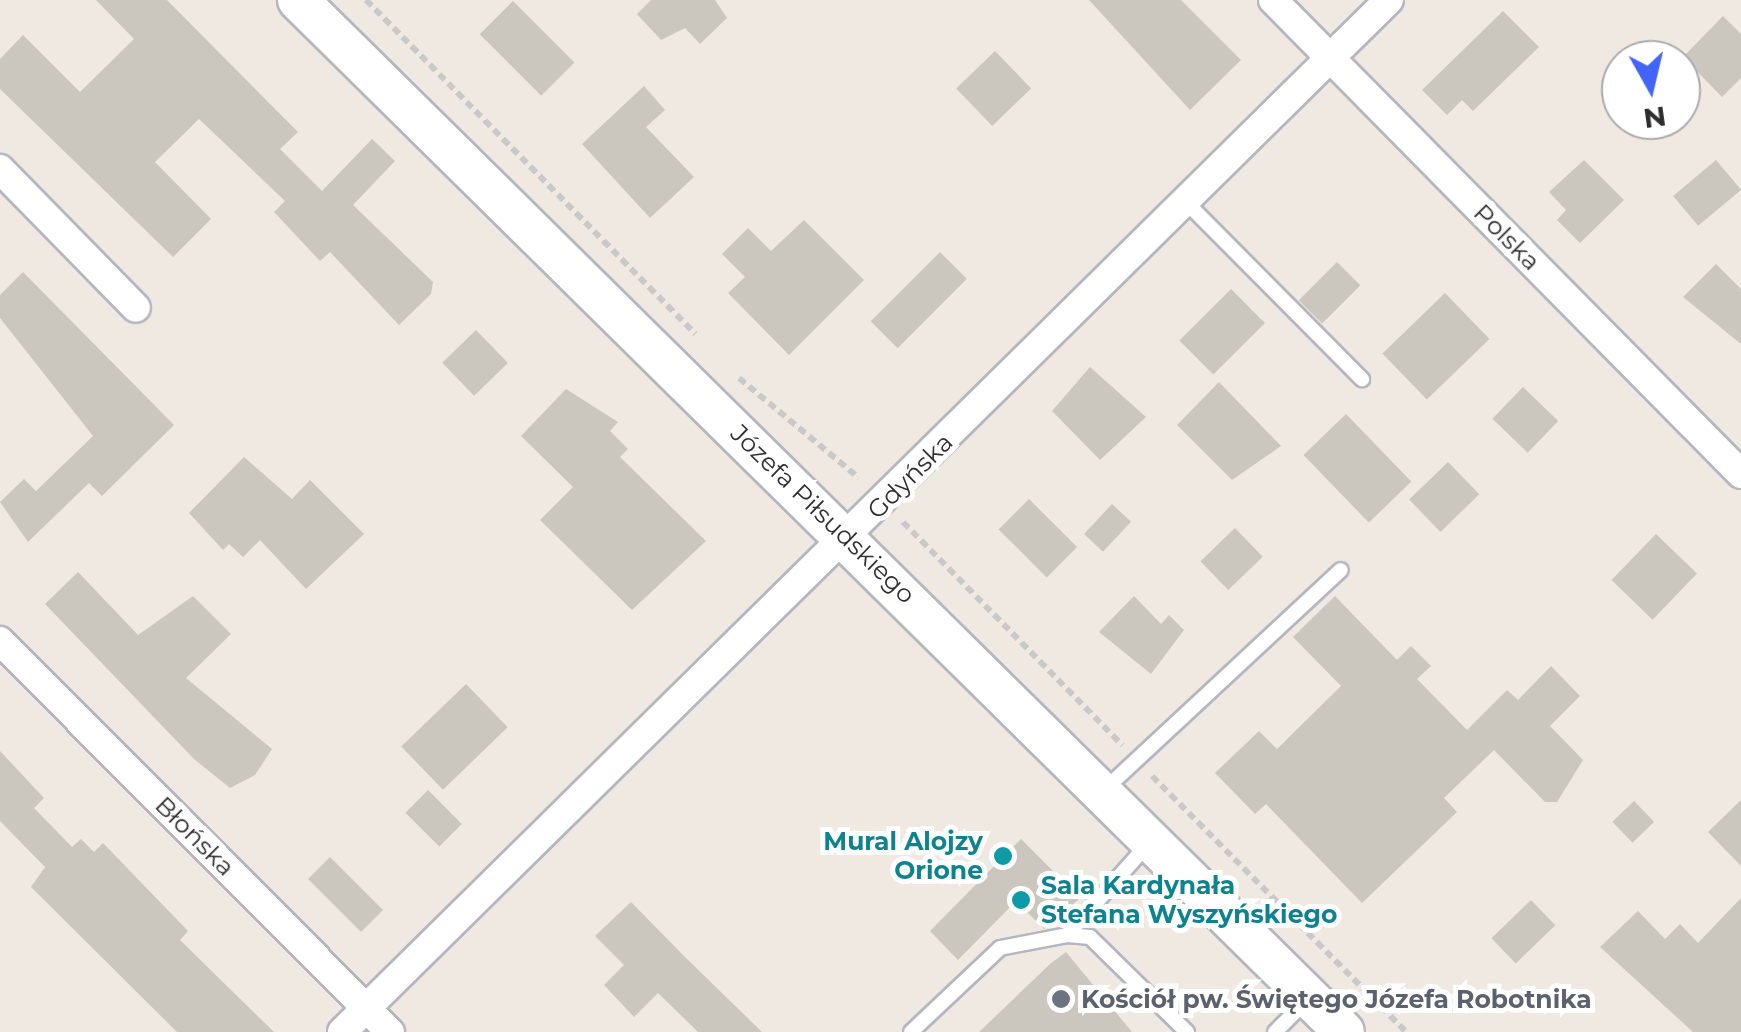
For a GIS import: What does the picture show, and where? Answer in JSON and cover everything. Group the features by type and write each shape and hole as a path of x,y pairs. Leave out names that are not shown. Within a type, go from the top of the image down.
{"street":[{"name":"Józefa Piłsudskiego","path":"298,0 848,537 1344,1032"},
{"name":"Polska","path":"1273,0 1741,474"},
{"name":"Gdyńska","path":"342,1032 848,537 1388,0"},
{"path":"0,169 136,308"},
{"name":"Błońska","path":"0,640 390,1032"}],"lane":[{"path":"1186,202 1362,379"},
{"path":"1104,790 1341,570"},
{"path":"1066,934 1153,839"},
{"path":"910,1032 1000,948 1066,934 1090,937 1187,1032"},
{"path":"1276,1032 1309,998"}],"path":[{"path":"366,0 702,343"},
{"path":"723,364 883,502"}],"building":[{"path":"96,0 167,0 298,132 280,149 322,191 372,139 395,161 353,205 433,282 431,294 399,325 330,252 320,261 274,212 285,201 199,119 155,162 211,219 173,257 0,89 0,59 23,35 80,92 134,39"},
{"path":"651,0 715,0 727,18 700,44 685,28 661,40 637,14"},
{"path":"1089,0 1181,0 1241,60 1190,110"},
{"path":"513,1 575,63 541,96 480,34"},
{"path":"1503,11 1539,47 1473,111 1462,100 1447,115 1422,90"},
{"path":"1723,16 1741,34 1741,78 1722,97 1701,75 1700,40"},
{"path":"995,51 1031,88 992,126 956,89"},
{"path":"644,86 665,110 646,127 694,177 650,218 582,144"},
{"path":"1584,160 1624,200 1580,243 1557,220 1566,210 1549,192"},
{"path":"1716,160 1741,190 1698,226 1673,196"},
{"path":"804,220 864,280 789,355 728,293 745,277 722,254 748,228 771,251"},
{"path":"940,252 967,279 898,348 871,321"},
{"path":"1337,262 1360,285 1322,324 1299,300"},
{"path":"1716,264 1741,289 1741,344 1683,297"},
{"path":"23,272 174,425 102,496 89,483 28,542 0,502 24,479 36,491 93,436 0,318 0,295"},
{"path":"1231,289 1265,323 1213,375 1179,341"},
{"path":"1445,293 1489,339 1427,399 1382,353"},
{"path":"476,330 508,363 474,396 442,363"},
{"path":"1090,367 1146,417 1100,460 1052,411"},
{"path":"1219,382 1281,446 1232,480 1177,425"},
{"path":"1523,387 1558,421 1528,453 1492,419"},
{"path":"566,389 618,422 610,431 628,449 620,457 706,541 632,610 540,520 573,487 521,436"},
{"path":"1346,414 1411,482 1369,523 1304,455"},
{"path":"244,457 292,499 310,480 364,534 306,589 260,540 243,557 229,544 223,550 189,513"},
{"path":"1448,462 1479,494 1440,532 1409,500"},
{"path":"1029,499 1077,547 1047,577 999,529"},
{"path":"1112,504 1131,522 1103,552 1084,534"},
{"path":"1235,528 1263,557 1228,590 1200,561"},
{"path":"1656,534 1697,574 1653,620 1612,580"},
{"path":"78,572 138,635 193,596 231,634 186,678 272,749 255,775 230,788 194,759 45,604"},
{"path":"1134,596 1161,624 1169,615 1184,630 1151,674 1099,632"},
{"path":"1335,596 1397,660 1411,646 1431,666 1417,679 1467,730 1507,690 1518,700 1551,666 1580,696 1550,726 1583,760 1557,802 1545,802 1494,750 1444,798 1457,812 1362,903 1266,804 1255,814 1215,773 1259,731 1277,749 1341,686 1293,637"},
{"path":"466,684 508,727 443,790 401,747"},
{"path":"0,751 44,798 34,808 72,847 81,839 94,852 103,843 188,931 180,940 274,1032 177,1032 31,887 45,867 0,821"},
{"path":"428,790 462,824 439,847 405,813"},
{"path":"1741,800 1741,866 1708,832"},
{"path":"1634,801 1654,822 1633,843 1612,822"},
{"name":"Sala Kardynała Stefana Wyszyńskiego","path":"1021,839 1080,898 1044,929 1016,901 958,960 930,931"},
{"path":"330,857 383,910 361,932 308,879"},
{"path":"1741,898 1741,1032 1693,1032 1600,947 1638,911 1665,939 1680,924 1698,943"},
{"path":"1531,900 1555,925 1516,963 1491,938"},
{"path":"631,902 762,1032 698,1032 658,993 634,1017 604,985 624,965 595,936"},
{"name":"Kościół pw. Świętego Józefa Robotnika","path":"1066,952 1132,1032 979,1032 1050,964"}],"place":[{"name":"Mural Alojzy Orione","path":"1003,856"},
{"name":"Sala Kardynała Stefana Wyszyńskiego","path":"1021,900"},
{"name":"Kościół pw. Świętego Józefa Robotnika","path":"1061,999"}]}
